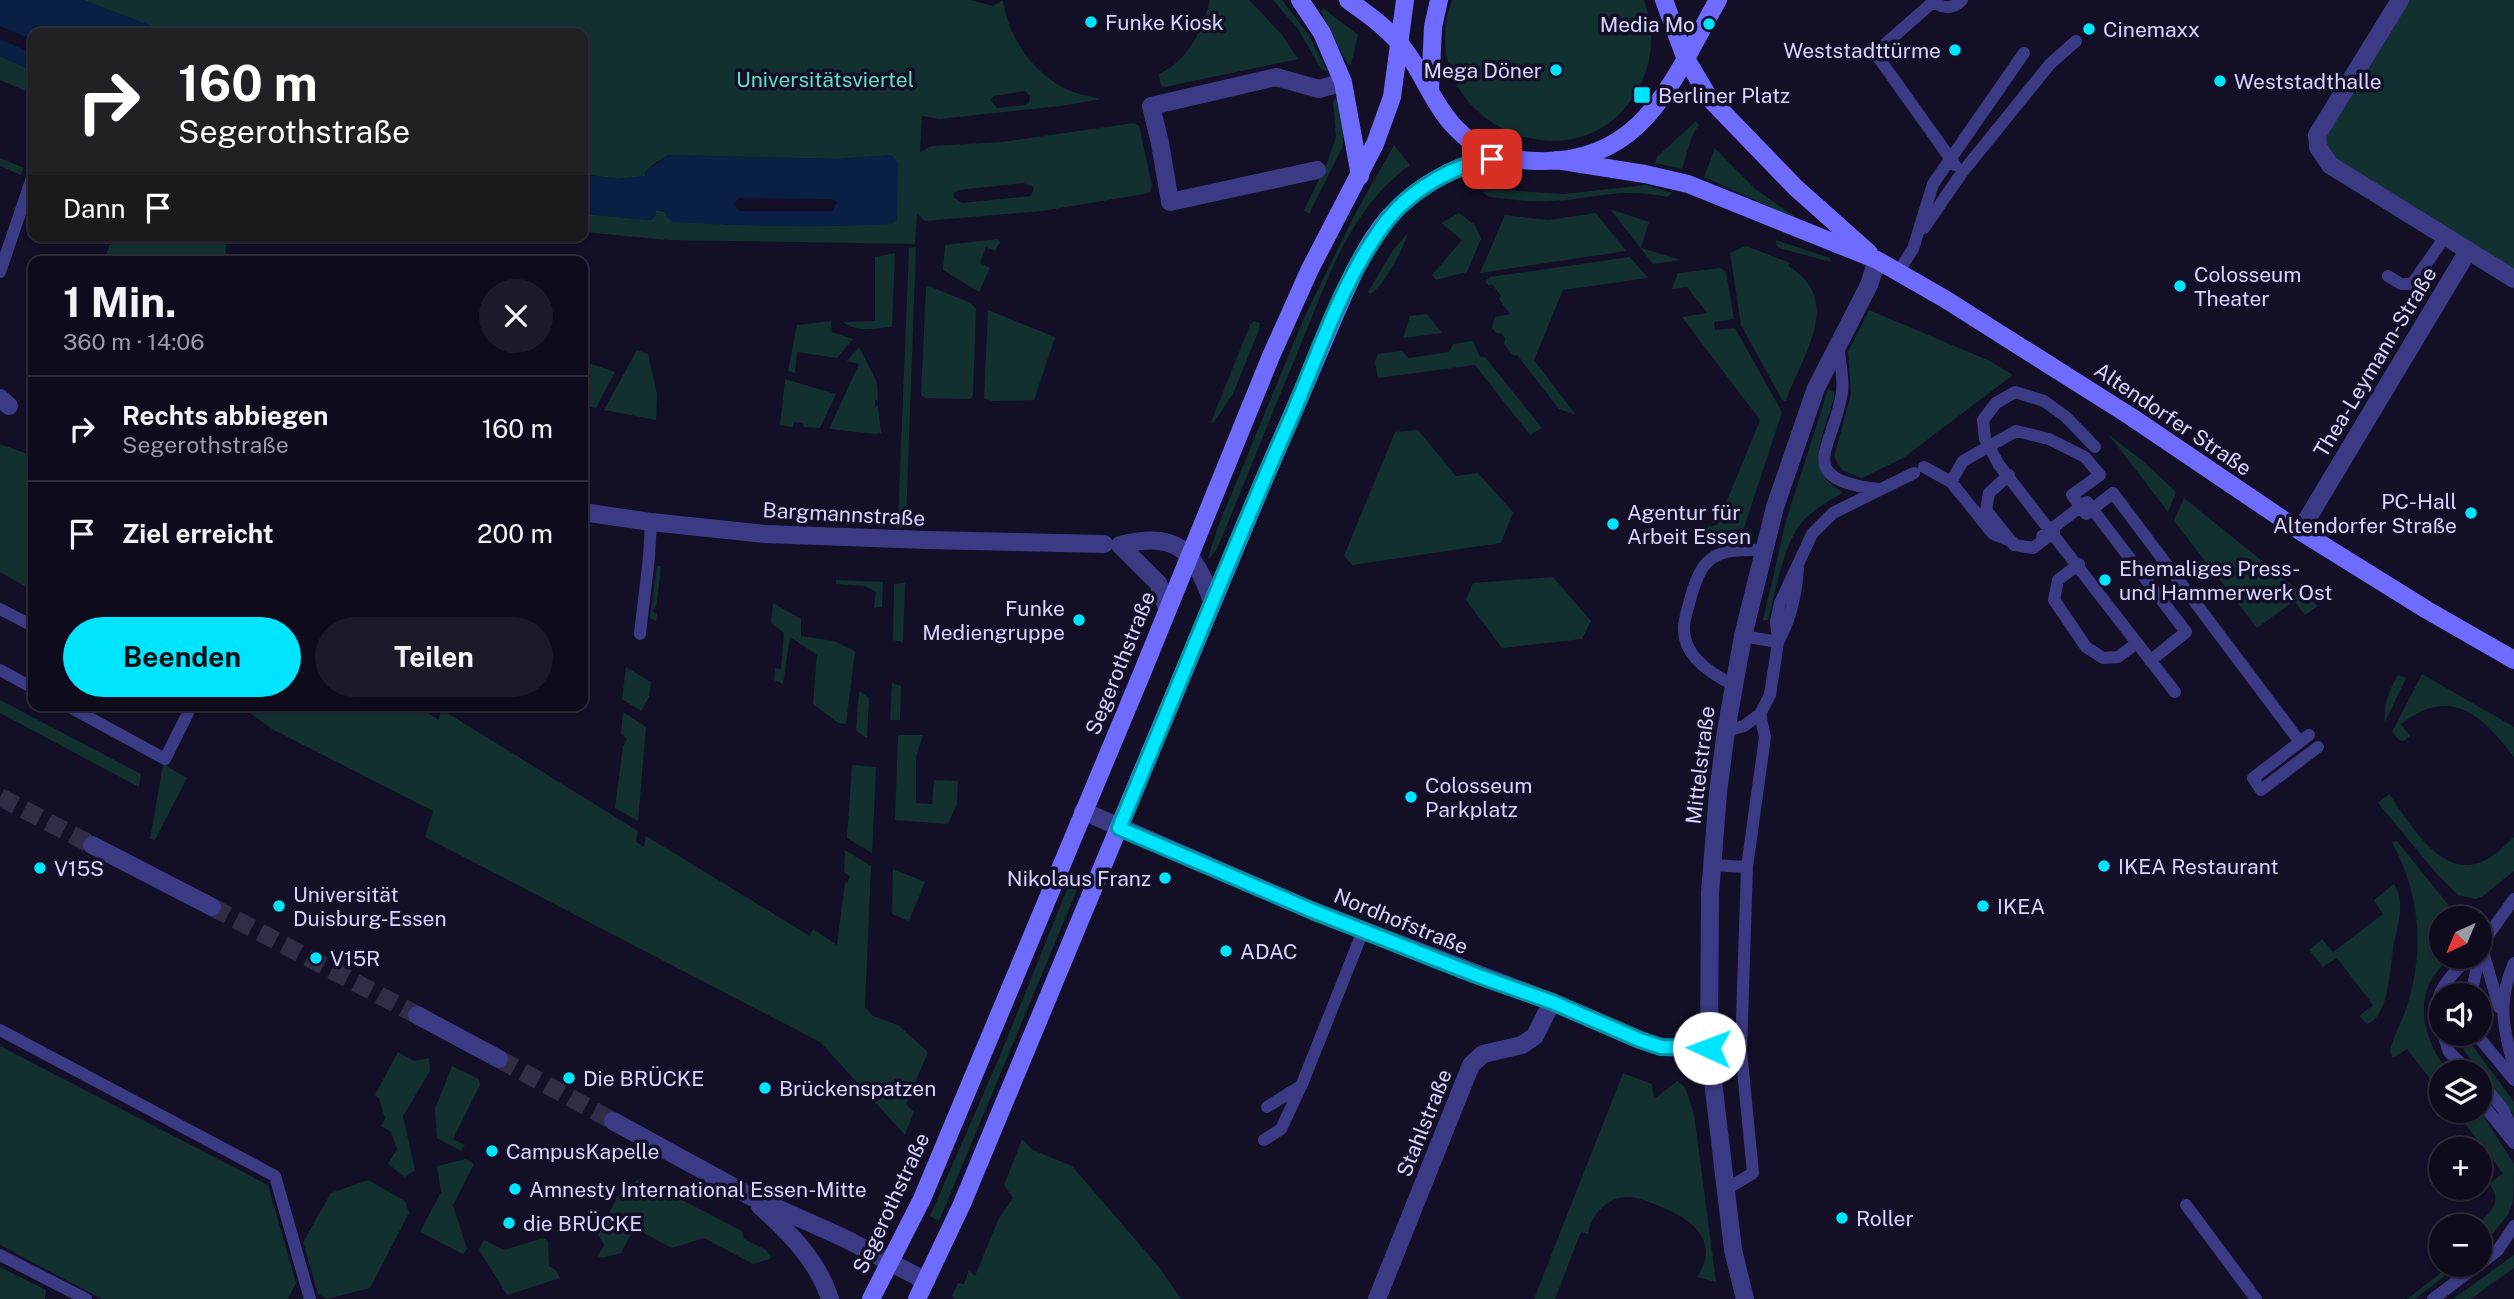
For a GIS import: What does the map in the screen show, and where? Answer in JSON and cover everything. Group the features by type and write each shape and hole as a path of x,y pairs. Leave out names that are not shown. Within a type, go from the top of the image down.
{"main road":[{"path":"1300,0 1322,33 1340,73 1360,176"},
{"path":"1348,0 1399,42 1451,123 1487,153 1501,159"},
{"name":"Segerothstraße","path":"871,1299 922,1199 1271,356 1304,282 1360,176 1388,111 1405,0"},
{"path":"1430,93 1432,34 1439,0"},
{"name":"Altendorfer Straße","path":"1664,0 1685,57 1705,92 1733,125 1796,188 1877,260"},
{"path":"917,1299 962,1204 1212,601 1366,250 1390,216 1427,186 1465,165 1476,161 1501,159 1575,158 1604,148 1637,127 1663,98 1718,0"},
{"name":"Altendorfer Straße","path":"1556,160 1645,174 1688,184 1877,260 1945,299 2130,416 2300,531 2514,660"}],"street":[{"path":"2400,0 2317,135 2318,147 2330,166 2514,279"},
{"path":"1317,170 1170,202 1160,143 1150,106 1276,78 1319,89 1333,85"},
{"name":"Thea-Leymann-Straße","path":"2300,531 2468,251"},
{"name":"Mittelstraße","path":"1745,1299 1733,1251 1709,1048 1712,865 1718,793 1742,636 1775,507 1816,388 1838,348 1877,260"},
{"name":"Bargmannstraße","path":"588,513 778,535 1104,544"},
{"path":"1167,608 1158,583 1121,545 1151,538 1168,542 1190,554 1203,575 1212,601"},
{"name":"Nordhofstraße","path":"1083,811 1363,931 1552,1002 1661,1047 1709,1048"},
{"path":"92,845 212,907"},
{"name":"Stahlstraße","path":"1377,1299 1471,1065 1483,1054 1522,1045 1535,1036 1552,1002"},
{"path":"417,1015 499,1059"},
{"path":"613,1121 750,1196 844,1238 926,1281"},
{"path":"750,1196 799,1245 814,1266 830,1299"}],"lane":[{"path":"1961,174 1878,57 1884,45 1933,1 1939,6 1952,7 1962,0"},
{"path":"1898,272 1916,239 1961,174 2050,64 2076,41"},
{"path":"1916,239 1933,184 2024,53"},
{"path":"0,272 28,190"},
{"path":"2388,276 2401,284 2413,284 2445,237"},
{"path":"1838,348 1843,388 1838,413 1824,453 1825,464 1831,476 1838,482 1878,489"},
{"path":"2095,447 2066,417 2044,401 2015,392 1996,403 1983,420 1985,439 2004,470 2152,661"},
{"path":"1951,482 1963,461 2016,431 2049,439 2085,457 2099,475 2072,495 2086,514 2113,493 2305,738 2253,778 2262,790 2318,747"},
{"path":"1726,731 1744,726 1760,714 1770,695 1778,642 1776,621 1780,603 1812,534 1833,513 1919,470 1951,482 1993,534 2014,542 2031,543 2051,531"},
{"path":"2004,470 1990,494 1987,509 2014,544 2032,545 2089,503 2188,632 2152,661"},
{"path":"640,634 650,522"},
{"path":"2051,531 2175,691"},
{"path":"1734,685 1714,676 1694,657 1686,643 1684,627 1692,591 1701,571 1711,559 1725,552 1764,551"},
{"path":"2079,565 2059,580 2054,600 2086,647 2103,658 2118,657 2136,642"},
{"path":"2079,565 2136,642"},
{"path":"0,609 28,623"},
{"path":"1742,636 1778,642"},
{"path":"0,670 28,685"},
{"path":"77,711 164,759 187,711"},
{"path":"1726,1190 1753,1173 1741,1050 1747,867 1765,737 1760,714"},
{"path":"1712,865 1747,867"},
{"path":"2492,932 2514,899"},
{"path":"1264,1140 1281,1129 1302,1084 1363,931"},
{"path":"2503,1018 2504,991 2514,962"},
{"path":"2444,983 2457,970"},
{"path":"2487,970 2503,1018 2514,1068"},
{"path":"0,1030 275,1176 310,1299"},
{"path":"2447,1046 2454,1060"},
{"path":"2486,1046 2514,1080"},
{"path":"1709,1048 1741,1050"},
{"path":"2449,1052 2457,1060"},
{"path":"1267,1107 1302,1084"},
{"path":"2492,1096 2503,1109 2514,1133"},
{"path":"2492,1116 2514,1143"},
{"path":"2186,1205 2256,1299"},
{"path":"2492,1255 2514,1226"},
{"path":"0,1255 86,1299"},
{"path":"2434,1299 2463,1277"}],"green space":[{"name":"Universitätsviertel","path":"83,0 970,0 993,6 1003,0 1016,39 1041,72 1068,90 1101,99 939,119 922,116 920,152 932,146 1002,142 1134,123 1139,126 1152,185 1150,192 1144,194 1042,211 925,221 917,213 915,244 668,240 588,232 588,214 651,220 655,210 729,225 839,226 891,155 839,159 669,155 645,172 646,176 618,179 588,175 588,28 156,28","holes":["1025,91 1030,96 1029,103 1025,105 997,108 991,100 994,96","1023,183 1034,187 1031,196 962,203 954,197 954,193 959,190"]},
{"path":"1210,0 1249,0 1283,36 1298,59 1161,86 1159,74 1178,61 1193,43"},
{"path":"1273,0 1282,0 1310,37 1328,72 1321,69 1298,29"},
{"path":"1452,0 1644,0 1650,21 1651,42 1641,83 1615,118 1582,137 1545,141 1509,132 1478,111 1455,81 1445,44"},
{"path":"2401,0 2514,0 2514,276 2332,163 2321,136"},
{"path":"1323,8 1358,35 1351,64 1348,65 1321,11"},
{"path":"0,56 28,69 28,92 0,80"},
{"path":"1337,96 1343,128 1343,146 1309,214 1304,210 1336,137 1333,102"},
{"path":"1696,121 1699,125 1692,136 1682,169 1655,163 1657,157"},
{"path":"1394,145 1410,165 1388,183 1370,204 1340,252 1217,549 1208,558 1217,529 1304,318 1354,216"},
{"path":"1715,148 1755,189 1801,221 1704,177"},
{"path":"0,158 24,168 21,175 0,166"},
{"path":"1646,185 1673,193 1667,197 1624,193 1538,202 1489,197 1482,192 1497,190 1564,194"},
{"path":"1610,209 1649,222 1641,248 1681,260 1653,264"},
{"path":"1459,213 1475,225 1481,239 1467,272 1436,280 1432,275 1462,240 1441,223"},
{"path":"1596,213 1626,251 1480,273 1505,215 1549,220"},
{"path":"1408,233 1387,276 1370,294 1368,292 1393,250"},
{"path":"998,239 1000,242 995,251 986,247 980,263 990,268 979,292 943,270 945,245"},
{"path":"1776,240 1830,258 1831,262 1779,248"},
{"path":"111,242 227,242 225,256 106,256"},
{"path":"1746,246 1790,263 1788,266 1805,280 1814,295 1817,312 1814,329 1786,401 1782,400 1741,325 1730,253"},
{"path":"916,247 906,521 898,521 909,248"},
{"path":"895,253 892,327 860,329 843,322 875,321 875,257"},
{"path":"1630,257 1648,278 1563,290 1534,360 1576,415 1559,409 1517,355 1513,355 1504,344 1505,338 1501,333 1496,333 1492,328 1495,317 1510,314 1492,284 1489,286 1485,281 1490,277"},
{"path":"1721,268 1726,272 1734,319 1714,322 1715,330 1735,328 1782,412 1744,528 1696,535 1694,529 1717,525 1760,420 1682,317 1707,313 1687,287 1672,289 1678,273"},
{"path":"929,286 971,303 976,309 973,395 970,399 925,398 921,395 926,288"},
{"path":"988,310 1055,337 1034,400 992,401 984,398"},
{"path":"1869,310 1990,361 2013,375 1903,458 1862,478 1842,470 1834,457 1851,394 1848,352"},
{"path":"1427,314 1442,333 1403,338 1410,316"},
{"path":"831,321 832,332 853,339 837,358 797,352 795,373 788,371 797,325"},
{"path":"1254,321 1260,323 1259,330 1233,394 1213,423 1211,422 1250,325"},
{"path":"1473,341 1480,357 1485,357 1542,428 1530,435 1475,365 1378,378 1375,362 1378,354 1402,351 1408,358 1449,352 1453,344"},
{"path":"859,347 877,382 878,400 875,400 875,406 878,406 881,433 829,429 859,364 847,361"},
{"path":"637,350 648,354 657,394 656,420 604,410"},
{"path":"588,363 615,372 596,408 588,407"},
{"path":"785,379 836,394 820,428 804,427 803,423 794,422 793,427 780,425"},
{"path":"1828,389 1834,392 1834,398 1821,438 1819,462 1822,473 1830,483 1843,492 1812,513 1796,530 1785,555 1768,620 1763,620 1786,521"},
{"path":"1418,430 1456,476 1478,473 1513,512 1501,543 1352,565 1344,556 1395,432"},
{"path":"2109,435 2143,461 2176,492 2168,512"},
{"path":"0,444 28,454 28,588 0,572"},
{"path":"2184,498 2318,606 2305,615 2294,601 2257,628 2174,521"},
{"path":"657,566 661,566 657,603 653,611 657,614 656,621 650,618"},
{"path":"1553,577 1591,621 1582,639 1502,648 1466,600 1473,583"},
{"path":"836,580 883,582 882,607 874,608 876,592 865,586 836,584"},
{"path":"905,583 903,642 893,640 894,584"},
{"path":"1146,588 1147,602 1134,636 1131,637 1126,635"},
{"path":"773,603 801,619 801,636 834,641 855,651 846,724 838,723 813,704 817,655 790,637 783,684 774,680 775,668 781,669 784,633 771,623"},
{"path":"626,667 651,682 649,697 641,711 622,699"},
{"path":"2422,674 2514,727 2514,757 2478,718 2451,706 2436,707 2419,713 2401,724 2410,736 2404,741 2399,740 2392,732"},
{"path":"2398,675 2406,678 2385,722 2387,698"},
{"path":"892,683 901,686 900,720 890,720"},
{"path":"859,691 869,698 867,738 856,731"},
{"path":"0,700 141,774 139,787 0,713"},
{"path":"247,711 425,711 439,720 441,711 444,711 638,831 636,842 644,847 646,836 810,936 813,929 837,945 845,882 847,883 850,877 844,872 845,850 871,866 865,1007 873,1016 898,1025 928,1052 906,1104 914,1112 905,1135 820,1042 425,837 433,811 272,729"},
{"path":"623,712 646,727 638,821 615,808 623,746 627,739 621,734"},
{"path":"898,735 923,735 916,757 916,803 932,804 934,780 958,781 957,803 948,824 895,820"},
{"path":"163,764 187,778 155,840 150,839"},
{"path":"852,765 876,767 872,853 847,838"},
{"path":"2389,794 2430,847 2443,858 2457,864 2473,864 2489,858 2514,837 2514,871 2476,899 2458,895 2436,873 2378,803"},
{"path":"2397,841 2449,906 2429,906 2429,970 2439,970 2429,983 2424,1012 2429,1046 2432,1046 2440,1060 2429,1060 2429,1077 2407,1049 2393,1058 2390,1052 2413,984 2418,943 2409,882 2392,842"},
{"path":"893,869 925,882 909,921 892,914"},
{"path":"2394,884 2400,908 2387,991 2380,1012 2367,1024 2359,1016 2373,1005 2337,958 2323,967 2309,950 2322,939 2333,952 2383,914 2374,900"},
{"path":"1068,887 1077,890 939,1221 930,1216 999,1058"},
{"path":"0,1046 268,1185 296,1283 288,1299 102,1299 0,1245"},
{"path":"2462,1046 2473,1046 2483,1060 2471,1060"},
{"path":"398,1052 414,1061 429,1058 430,1071 403,1116 415,1170 405,1177 388,1164 397,1149 391,1132 381,1126 385,1118 379,1098 375,1095"},
{"path":"452,1066 479,1079 480,1085 453,1139 465,1145 461,1151 437,1138 435,1109"},
{"path":"2492,1072 2514,1102 2514,1115 2492,1087"},
{"path":"1623,1073 1652,1084 1654,1099 1677,1081 1685,1087 1694,1114 1716,1282 1697,1277 1706,1254 1701,1235 1694,1227 1664,1208 1642,1199 1628,1197 1613,1200 1601,1208 1588,1234 1581,1232 1555,1299 1534,1299"},
{"path":"2464,1123 2488,1123 2514,1164 2513,1202 2508,1215 2492,1234 2492,1214 2488,1214 2495,1203 2492,1182 2503,1173 2492,1159 2492,1137 2475,1137"},
{"path":"1022,1139 1033,1150 1072,1166 1159,1267 1181,1299 955,1299 952,1296 958,1283 964,1284 969,1270 975,1276 998,1220 1013,1198 1004,1185"},
{"path":"466,1159 474,1164 453,1205 467,1249 463,1254 420,1232 441,1192 437,1166"},
{"path":"368,1180 405,1201 409,1213 370,1288 327,1299 318,1294 303,1242 331,1193"},
{"path":"638,1180 742,1231 744,1239 766,1250 771,1256 770,1259 753,1264 704,1238 672,1248 634,1228 621,1253 602,1258 598,1256 604,1245 598,1234 625,1182 629,1185"},
{"name":"die BRÜCKE","path":"543,1238 548,1241 549,1266 556,1270 560,1278 507,1295 479,1250 484,1240 504,1250"},
{"path":"2514,1255 2514,1268 2471,1299 2453,1299 2484,1277 2492,1277 2492,1271"},
{"path":"0,1267 46,1290 45,1299 0,1299"},
{"path":"2435,1277 2443,1277 2415,1299 2407,1299"}],"water":[{"path":"0,0 83,0 156,28 28,28 28,38 0,26"},
{"path":"0,39 28,52 28,69 0,56"},
{"path":"669,155 839,159 891,155 898,162 897,220 892,224 782,226 673,222 663,210 655,211 656,215 651,220 588,214 588,175 618,179 646,176 645,172","holes":["739,198 831,199 837,202 833,211 739,211 734,204"]}],"tunnel":[{"path":"0,797 92,845"},
{"path":"212,907 417,1015"},
{"path":"499,1059 613,1121"}],"place":[{"name":"Funke Kiosk","path":"1091,22"},
{"name":"Media Mo","path":"1709,24"},
{"name":"Cinemaxx","path":"2089,29"},
{"name":"Weststadttürme","path":"1955,50"},
{"name":"Mega Döner","path":"1556,70"},
{"name":"Weststadthalle","path":"2220,81"},
{"name":"Berliner Platz","path":"1642,95"},
{"name":"Colosseum Theater","path":"2180,286"},
{"name":"PC-Hall Altendorfer Straße","path":"2471,513"},
{"name":"Agentur für Arbeit Essen","path":"1613,524"},
{"name":"Ehemaliges Press- und Hammerwerk Ost","path":"2105,580"},
{"name":"Funke Mediengruppe","path":"1079,620"},
{"name":"Colosseum Parkplatz","path":"1411,797"},
{"name":"IKEA Restaurant","path":"2104,866"},
{"name":"V15S","path":"40,868"},
{"name":"Nikolaus Franz","path":"1165,878"},
{"name":"Universität Duisburg-Essen","path":"279,906"},
{"name":"IKEA","path":"1983,906"},
{"name":"ADAC","path":"1226,951"},
{"name":"V15R","path":"316,958"},
{"name":"Die BRÜCKE","path":"569,1078"},
{"name":"Brückenspatzen","path":"765,1088"},
{"name":"CampusKapelle","path":"492,1151"},
{"name":"Amnesty International Essen-Mitte","path":"515,1189"},
{"name":"Roller","path":"1842,1218"},
{"name":"die BRÜCKE","path":"509,1223"}],"route":[{"path":"1492,159 1465,165 1427,186 1390,216 1366,250 1284,432 1119,828 1313,911 1552,1002 1640,1040 1661,1047 1709,1048"}]}
